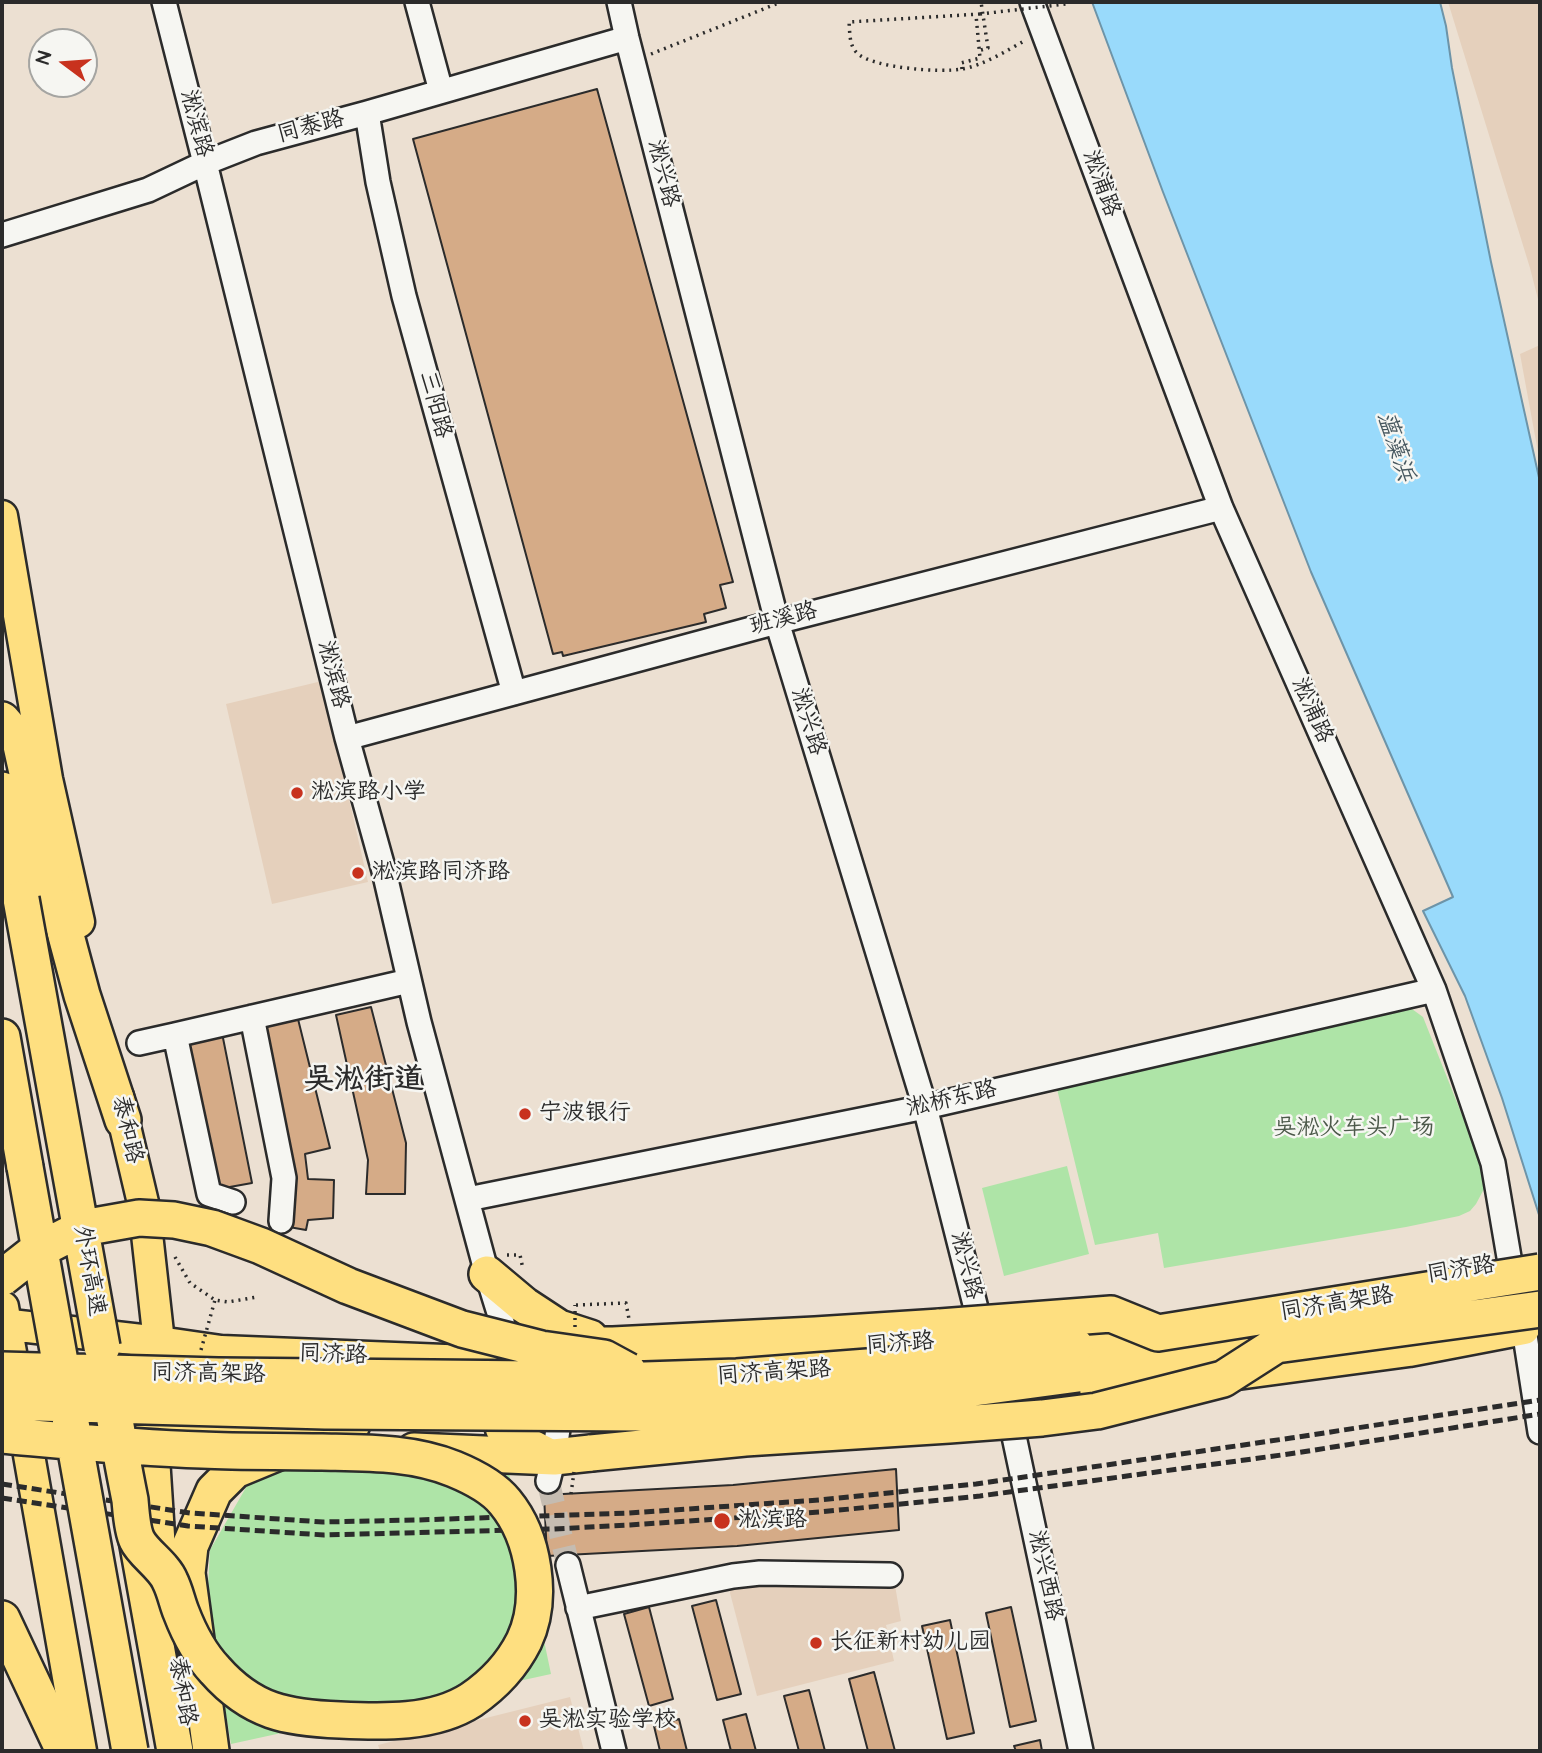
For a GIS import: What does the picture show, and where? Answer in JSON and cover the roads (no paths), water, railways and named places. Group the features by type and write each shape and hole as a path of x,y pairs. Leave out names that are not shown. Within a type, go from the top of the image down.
{"highway":[{"path":"2,720 20,741 44,849 79,982 123,1120"},
{"name":"外环高速","path":"2,790 175,1751"},
{"name":"外环高速","path":"2,1037 130,1751"},
{"path":"2,1123 11,1086"},
{"path":"2,1278 35,1252 72,1233 139,1218 174,1220 212,1228 261,1246 348,1286 462,1329 541,1349 604,1358 645,1380"},
{"path":"485,1264 524,1304 559,1328 622,1336"},
{"name":"同济高架路","path":"2,1370 218,1376 645,1380 737,1377 920,1363 1075,1346 1525,1268"},
{"path":"497,1353 622,1336 815,1335 1111,1314 1158,1333"},
{"name":"同济高架路","path":"10,1431 339,1411 645,1413 757,1410 915,1396 1276,1346 1532,1319"},
{"path":"210,1751 187,1573 190,1546 214,1491 235,1470 277,1451 337,1448 554,1456 745,1438 1042,1418 1097,1411 1223,1379 1276,1346"},
{"path":"10,1431 135,1447 378,1453 421,1459 455,1470 488,1487 504,1501 521,1528 534,1570 532,1612 526,1638 514,1658 494,1681 469,1701 440,1714 410,1719 371,1722 303,1719 271,1711 240,1695 214,1670 198,1647 181,1613 169,1578 137,1540"},
{"path":"2,1619 64,1751"},
{"path":"173,1652 210,1751"}],"main road":[{"name":"泰和路","path":"2,516 47,779 144,1207 159,1342 152,1426 163,1597 192,1751"},
{"name":"同济路","path":"3,1317 159,1342 226,1332 497,1353 690,1359 984,1339 1185,1320 1267,1302 1525,1268"},
{"path":"3,1317 10,1431 81,1751"},
{"path":"10,1431 152,1426 501,1429 554,1456 712,1424 871,1415 1141,1387 1409,1351 1532,1319"}],"street":[{"name":"淞滨路","path":"164,2 347,738 384,871 419,1022 485,1264 497,1353"},
{"path":"417,2 441,91"},
{"name":"淞兴路","path":"619,2 777,622 925,1107 984,1339 1006,1400"},
{"name":"淞浦路","path":"1032,2 1221,508 1434,990 1493,1163 1525,1268 1532,1319 1540,1432"},
{"name":"同泰路","path":"2,235 148,190 256,143 627,38"},
{"name":"三阳路","path":"367,113 378,182 404,296 514,693"},
{"name":"班溪路","path":"347,738 777,622 1221,508"},
{"path":"139,1043 410,981"},
{"name":"淞桥东路","path":"468,1199 925,1107 1434,990"},
{"path":"252,1017 284,1178 281,1221"},
{"path":"175,1035 209,1194 233,1202"},
{"name":"淞兴西路","path":"1006,1400 1081,1751"},
{"path":"568,1565 614,1751"},
{"path":"578,1608 733,1576 760,1573 890,1576"}],"water":[{"name":"蕰藻浜","path":"1092,2 1440,2 1491,262 1540,482 1540,1218 1502,1098 1465,996 1423,911 1453,897 1311,572"}],"tunnel":[{"path":"548,1481 568,1565"}],"railway":[{"path":"2,1484 190,1513 323,1522 629,1513 819,1500 976,1484 1540,1400"},
{"path":"2,1498 188,1526 324,1535 630,1525 820,1512 980,1496 1296,1453 1540,1414"}],"place":[{"name":"淞滨路小学","path":"297,793"},
{"name":"淞滨路同济路","path":"358,873"},
{"name":"宁波银行","path":"525,1114"},
{"name":"淞滨路","path":"722,1521"},
{"name":"长征新村幼儿园","path":"816,1643"},
{"name":"吴淞实验学校","path":"525,1721"}],"district":[{"name":"吴淞街道","path":"364,1082"}],"park label":[{"name":"吴淞火车头广场","path":"1354,1129"}]}
